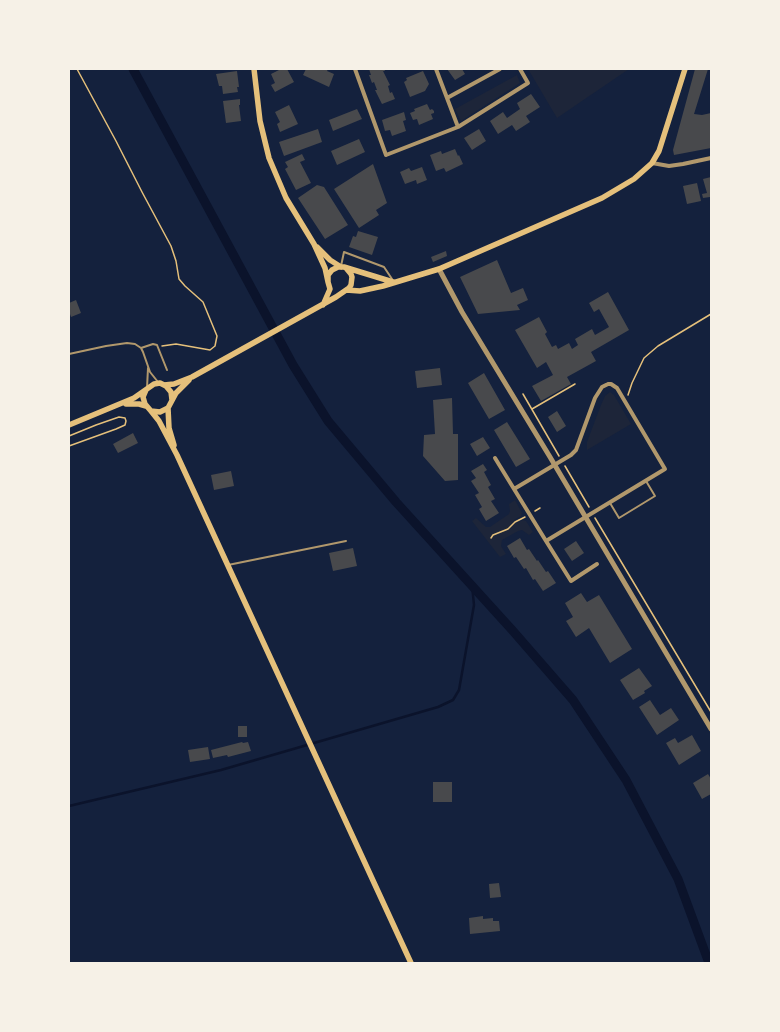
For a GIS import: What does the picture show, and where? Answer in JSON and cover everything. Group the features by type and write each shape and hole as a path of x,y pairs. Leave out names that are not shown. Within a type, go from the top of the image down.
{"main road":[{"path":"254,69 260,121 269,158 286,198 314,244 325,268 329,284 335,291 367,290 439,269 607,195 634,179 652,163 663,143 685,69"},
{"path":"69,426 134,398 154,384 174,384 192,377 316,309 344,291 351,285 352,278 349,271 330,260 314,244"},
{"path":"323,305 328,296 328,275 332,270 343,268 393,282"},
{"path":"177,455 170,433 168,408 180,388 192,377"},
{"path":"162,384 171,392 172,400"},
{"path":"146,406 143,397 147,389"},
{"path":"117,405 131,403 146,406 151,410 159,421 177,455 411,963"},
{"path":"151,410 160,412 168,408"}],"street":[{"path":"355,69 386,155 458,127 528,83 520,69"},
{"path":"436,69 458,127"},
{"path":"447,98 500,69"},
{"path":"652,163 670,166 711,158"},
{"path":"439,269 462,312 586,517 711,729"},
{"path":"514,489 576,450 595,398 602,387 608,384 614,385 665,469 546,541"},
{"path":"495,458 570,581 596,564"}],"lane":[{"path":"343,268 344,252 384,267 393,282"},
{"path":"69,354 83,350 127,343 135,344 141,348 153,377 162,384"},
{"path":"141,348 153,344 158,347 166,370"},
{"path":"147,363 147,389"},
{"path":"610,502 619,518 654,496 645,481"},
{"path":"227,565 346,541"}],"path":[{"path":"77,69 171,246 176,261 179,279 203,302 217,338 215,346 210,350 176,344 158,347"},
{"path":"626,403 632,383 644,358 658,346 711,314"},
{"path":"532,409 575,384"},
{"path":"523,394 711,712"},
{"path":"69,436 119,417 125,418 126,421 125,425 116,429 69,446"},
{"path":"491,538 493,535 508,529 515,522 540,508"}],"shaded area":[{"path":"528,69 629,69 557,118"},
{"path":"517,75 520,83 461,121 455,109"},
{"path":"610,392 614,395 631,424 587,450 587,442 601,405 605,396"},
{"path":"515,500 522,513 521,516 514,520 517,523 523,520 526,521 533,532 529,535 522,530 518,531 502,540 501,546 506,554 500,557 472,521 476,518 486,527 490,527 509,514 509,504"}],"building":[{"path":"281,69 287,69 294,82 275,92 271,85 275,83 271,74"},
{"path":"306,69 328,69 327,71 334,74 329,87 303,75"},
{"path":"369,69 384,69 385,71 383,71 390,85 388,86 390,93 392,92 395,99 382,104 375,90 377,90 374,82 372,83 369,75 371,75"},
{"path":"447,69 462,69 465,74 455,80"},
{"path":"695,69 708,69 694,114 702,115 711,113 711,148 674,155 673,150"},
{"path":"237,71 239,87 237,87 238,92 223,94 222,86 219,86 216,74"},
{"path":"423,71 429,84 425,91 410,97 404,82 407,80 406,78"},
{"path":"531,94 540,107 526,116 530,122 516,131 512,125 498,134 490,121 503,112 507,118 520,109 517,103"},
{"path":"240,99 239,105 241,121 226,123 223,101"},
{"path":"427,104 430,110 432,109 434,111 434,113 431,114 433,119 419,125 417,119 413,120 410,113 415,111 414,109"},
{"path":"289,105 298,124 280,132 277,124 280,122 275,112"},
{"path":"357,109 362,119 333,131 329,120"},
{"path":"404,112 406,120 403,121 406,131 392,136 390,130 385,131 382,120"},
{"path":"318,129 322,142 284,156 279,142"},
{"path":"479,129 486,141 472,150 464,138"},
{"path":"359,139 365,152 337,165 331,151"},
{"path":"455,149 463,164 446,172 444,168 436,171 430,155 441,151 442,154"},
{"path":"302,154 305,160 300,162 311,183 296,190 285,169 288,167 285,162"},
{"path":"373,164 387,203 376,210 379,215 359,228 334,189"},
{"path":"422,167 427,180 417,184 416,180 405,184 400,172 409,168 411,171"},
{"path":"711,177 711,199 710,197 703,198 702,194 707,193 703,179"},
{"path":"697,183 701,201 687,204 683,186"},
{"path":"317,185 324,187 348,225 325,239 298,198"},
{"path":"358,231 378,237 372,255 349,247 353,236 356,237"},
{"path":"446,251 447,256 433,262 431,257"},
{"path":"497,260 511,293 523,288 528,300 517,305 520,310 478,314 460,277"},
{"path":"608,292 629,330 591,352 596,361 567,377 571,384 541,401 532,386 553,375 546,362 537,368 515,330 539,317 547,332 545,334 552,347 556,345 558,349 569,343 572,349 578,345 575,339 592,329 595,335 609,327 599,309 594,312 589,303"},
{"path":"76,300 81,313 71,317 69,303"},
{"path":"440,368 442,385 417,388 415,371"},
{"path":"484,373 505,410 489,419 468,383"},
{"path":"452,398 453,434 458,434 458,480 445,481 423,456 424,435 435,434 433,400"},
{"path":"557,411 566,426 557,432 548,417"},
{"path":"507,422 530,459 516,467 494,430"},
{"path":"133,433 138,443 118,453 113,444"},
{"path":"483,437 490,448 477,456 470,444"},
{"path":"483,464 487,470 484,472 491,485 488,487 495,499 491,501 499,513 486,521 479,509 482,507 475,495 479,493 471,481 476,478 471,471"},
{"path":"231,471 234,486 214,490 211,475"},
{"path":"520,538 527,550 529,549 556,583 543,591 535,579 533,580 526,568 524,569 516,557 514,558 507,546"},
{"path":"576,541 584,553 572,561 564,549"},
{"path":"353,548 357,566 333,571 329,553"},
{"path":"581,593 587,602 599,595 632,649 610,663 589,628 576,637 566,621 573,617 565,603"},
{"path":"639,668 652,686 644,691 645,693 633,700 620,680"},
{"path":"650,700 660,715 671,708 679,720 657,735 639,707"},
{"path":"238,726 247,726 247,737 238,737"},
{"path":"692,735 701,751 679,765 666,743 675,738 678,743"},
{"path":"242,742 248,742 251,751 228,757 227,755 213,758 211,750"},
{"path":"208,747 210,759 190,762 188,750"},
{"path":"708,774 711,779 711,794 702,799 693,783"},
{"path":"433,782 452,782 452,802 433,802"},
{"path":"499,883 501,897 490,898 489,884"},
{"path":"483,916 483,919 493,918 493,921 499,921 500,931 470,934 469,918"}],"waterway":[{"path":"133,69 293,365 328,421 396,502 513,631 573,700 626,780 678,879 709,963"},
{"path":"69,806 221,770 438,707 453,700 459,690 474,605 472,585"}]}
